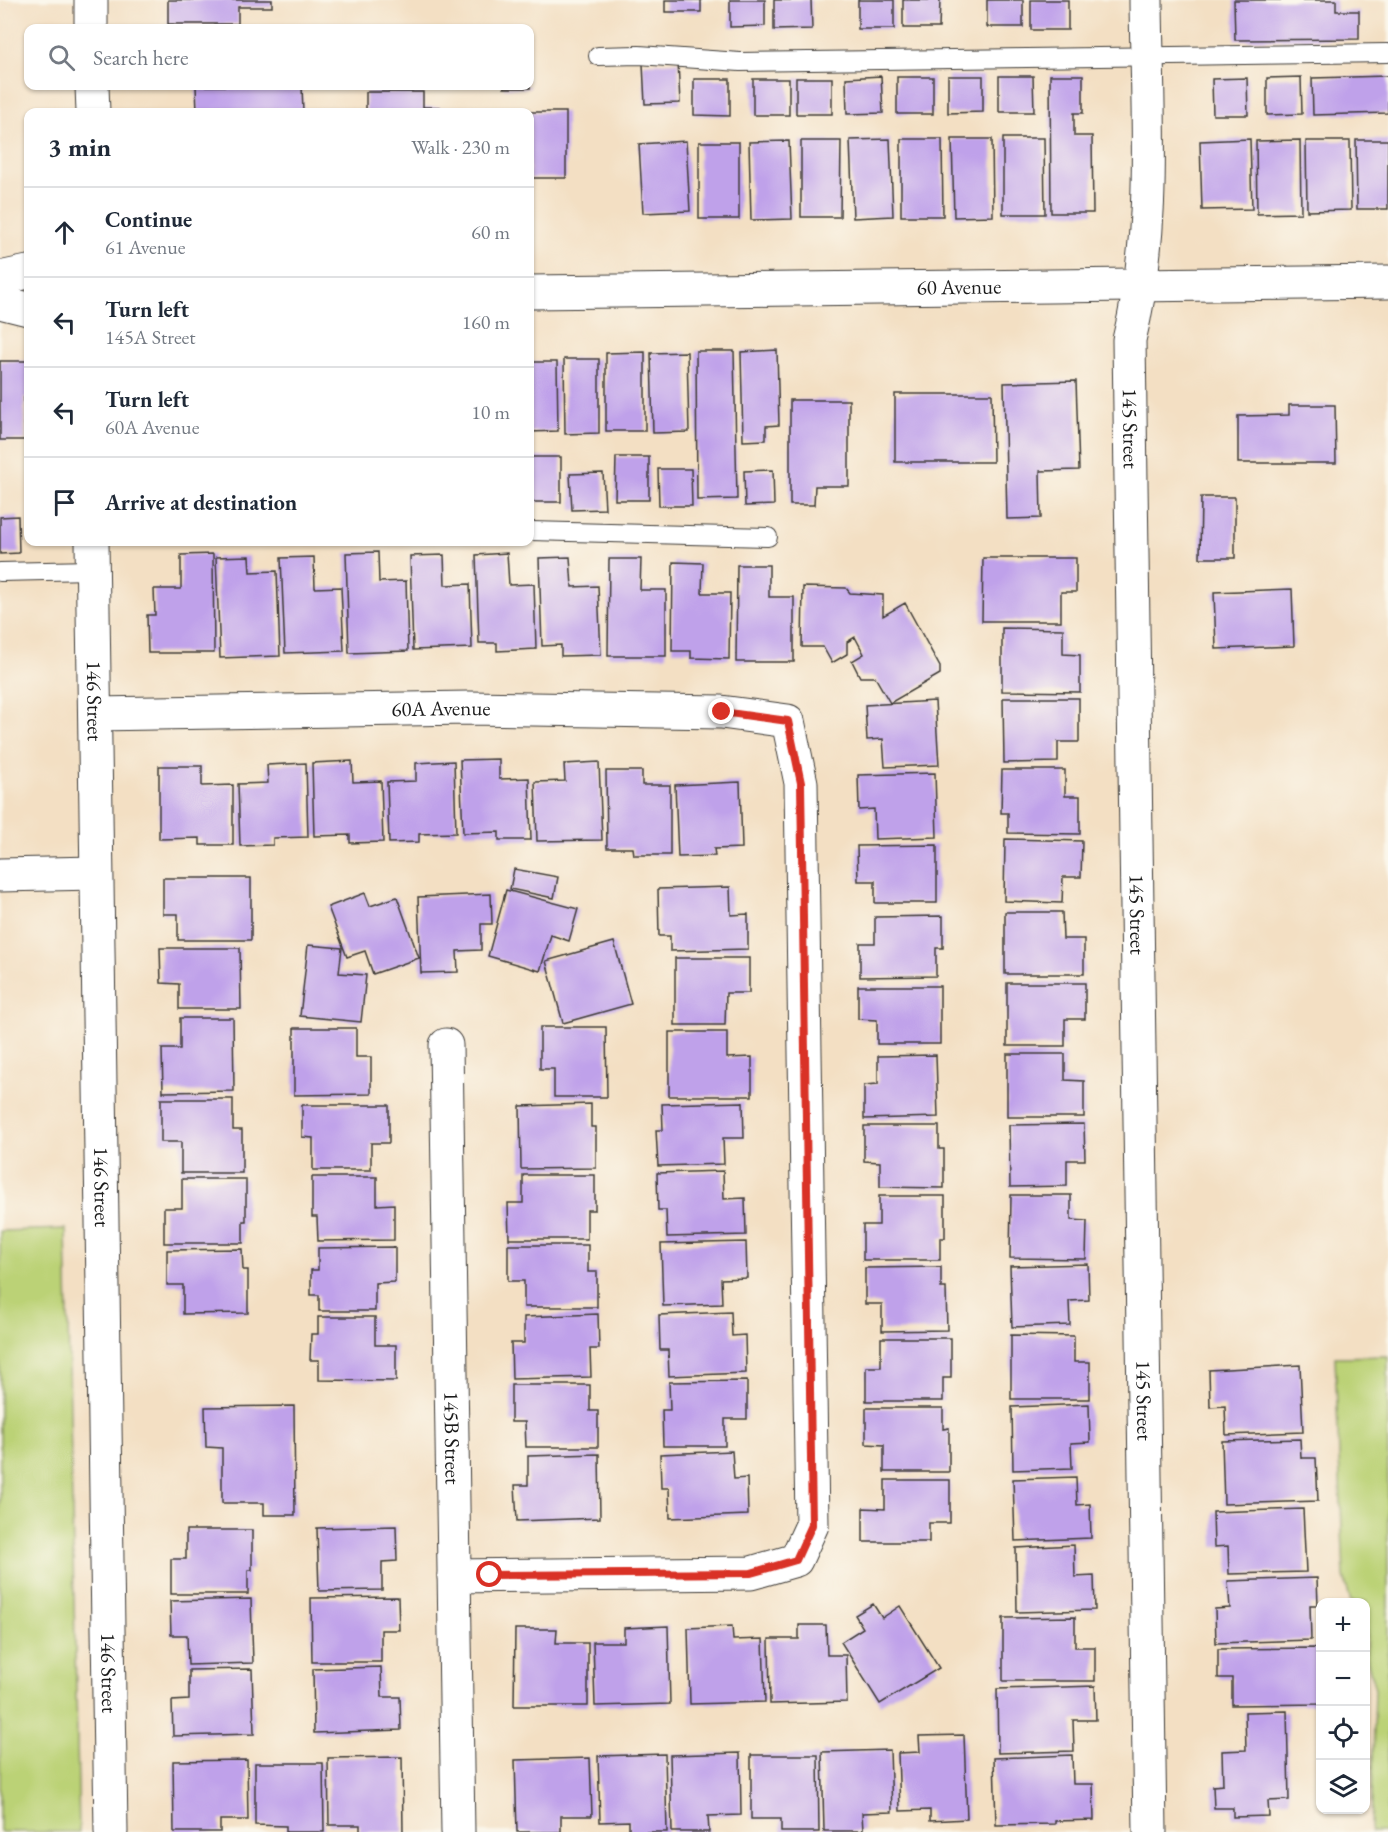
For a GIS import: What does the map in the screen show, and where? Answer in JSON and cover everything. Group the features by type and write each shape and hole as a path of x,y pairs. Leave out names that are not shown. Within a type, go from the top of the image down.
{"street":[{"path":"91,0 91,24"},
{"name":"145 Street","path":"1146,0 1148,213 1141,285 1129,340 1150,1832"},
{"path":"92,90 93,108"},
{"path":"0,278 24,273"},
{"name":"60 Avenue","path":"534,292 1388,282"},
{"path":"0,302 24,308"},
{"name":"146 Street","path":"92,556 111,1832"},
{"name":"60A Avenue","path":"95,714 469,708 722,712 788,721 801,783 812,1525 796,1560 751,1573 454,1576"},
{"path":"0,875 96,873"},
{"name":"145B Street","path":"446,1045 458,1832"}],"lane":[{"path":"598,56 639,55 740,62 1388,53"},
{"path":"534,531 768,537"},
{"path":"0,572 92,556"}],"green space":[{"path":"66,1229 79,1832 0,1832 0,1231"},
{"path":"1388,1356 1388,1832 1371,1832 1375,1689 1370,1671 1370,1598 1350,1598 1344,1577 1335,1357"}],"building":[{"path":"168,0 272,0 272,7 238,7 238,24 168,24"},
{"path":"665,0 701,0 701,12 665,12"},
{"path":"730,0 765,0 765,26 730,27"},
{"path":"774,0 811,0 812,29 774,30"},
{"path":"858,0 894,0 894,29 858,29"},
{"path":"903,0 940,0 939,28 903,28"},
{"path":"987,0 1023,0 1023,27 987,27"},
{"path":"1031,0 1068,0 1068,30 1031,30"},
{"path":"1234,0 1336,0 1336,11 1359,11 1359,39 1235,40"},
{"path":"678,62 680,103 645,104 643,64"},
{"path":"1050,75 1083,75 1083,113 1074,113 1074,136 1092,136 1093,213 1051,213"},
{"path":"881,76 883,113 847,114 846,78"},
{"path":"948,76 983,76 983,112 948,113"},
{"path":"999,76 1033,76 1034,112 999,112"},
{"path":"1388,76 1388,113 1313,115 1312,78"},
{"path":"897,77 933,77 933,114 897,114"},
{"path":"1301,77 1302,114 1267,115 1267,78"},
{"path":"796,78 832,78 832,114 796,114"},
{"path":"1247,78 1248,115 1213,115 1212,79"},
{"path":"694,79 730,79 730,116 694,115"},
{"path":"753,79 789,79 789,115 753,115"},
{"path":"196,90 302,90 303,108 197,108"},
{"path":"366,92 423,92 423,107 440,107 440,108 366,108"},
{"path":"534,112 566,112 566,178 534,178"},
{"path":"1003,138 1044,138 1045,214 1003,214"},
{"path":"890,139 893,216 853,218 850,140"},
{"path":"901,139 942,139 943,216 901,216"},
{"path":"952,139 992,139 993,216 954,217"},
{"path":"1250,139 1252,209 1202,210 1200,141"},
{"path":"1300,140 1301,213 1257,214 1256,141"},
{"path":"1356,140 1388,140 1388,209 1357,209"},
{"path":"686,141 690,211 643,213 639,144"},
{"path":"789,141 792,219 751,220 749,142"},
{"path":"801,141 841,141 840,217 801,217"},
{"path":"1306,141 1350,141 1351,210 1307,211"},
{"path":"699,142 739,142 739,219 699,219"},
{"path":"777,350 779,425 766,426 766,440 743,441 741,352"},
{"path":"696,351 734,351 737,499 697,500"},
{"path":"645,352 645,431 606,431 606,353"},
{"path":"687,352 689,432 653,433 651,353"},
{"path":"564,359 599,359 599,433 565,434"},
{"path":"0,361 24,361 24,440 0,440"},
{"path":"534,362 557,362 558,431 534,432"},
{"path":"1076,381 1079,470 1040,471 1041,518 1007,519 1004,383"},
{"path":"895,394 992,394 993,462 895,462"},
{"path":"790,400 849,400 849,486 815,486 814,505 790,505"},
{"path":"1289,405 1335,405 1336,463 1238,463 1238,416 1289,415"},
{"path":"534,457 561,457 561,502 534,502"},
{"path":"616,457 649,457 649,500 615,500"},
{"path":"658,469 691,469 692,506 659,506"},
{"path":"773,470 774,505 745,506 744,471"},
{"path":"603,473 605,509 572,510 570,474"},
{"path":"1201,497 1235,497 1235,558 1200,558"},
{"path":"18,516 19,553 0,554 0,517"},
{"path":"378,552 379,582 406,581 408,651 349,653 346,553"},
{"path":"507,553 509,585 534,584 536,649 497,651 497,643 479,643 476,555"},
{"path":"213,554 214,653 148,653 147,615 155,615 154,589 181,589 181,555"},
{"path":"444,555 445,585 470,584 472,648 413,650 410,556"},
{"path":"249,556 250,572 277,571 280,656 220,658 216,557"},
{"path":"314,557 315,588 341,587 344,651 285,653 281,558"},
{"path":"570,557 572,587 598,586 601,655 561,656 561,645 542,646 539,558"},
{"path":"983,558 1076,558 1076,592 1061,592 1061,621 982,621"},
{"path":"609,559 641,559 640,590 666,590 666,656 608,656"},
{"path":"673,562 703,563 702,593 730,593 729,659 691,658 691,651 672,651"},
{"path":"737,565 769,565 769,597 794,597 794,662 736,662"},
{"path":"803,587 846,588 850,593 883,595 883,616 905,603 940,667 940,674 890,703 875,677 860,677 852,661 864,654 855,637 847,642 847,654 832,663 823,647 802,647"},
{"path":"1292,589 1294,646 1216,649 1214,592"},
{"path":"1002,628 1063,629 1063,654 1080,655 1080,692 1002,691"},
{"path":"1003,698 1079,698 1079,742 1058,742 1058,762 1004,763"},
{"path":"935,701 939,765 885,767 883,739 867,740 865,705"},
{"path":"499,759 499,779 529,778 531,840 499,840 499,832 463,833 460,760"},
{"path":"352,761 353,782 381,781 383,842 350,843 350,835 314,836 312,763"},
{"path":"454,761 456,833 419,834 419,842 389,843 387,782 416,781 416,763"},
{"path":"599,762 602,840 537,841 535,782 565,781 564,764"},
{"path":"306,763 308,837 273,838 273,845 240,846 238,784 268,783 267,765"},
{"path":"159,766 202,766 202,786 233,785 233,845 200,845 200,838 159,839"},
{"path":"1002,770 1065,770 1065,796 1080,796 1080,834 1008,833 1008,813 1001,813"},
{"path":"606,771 642,771 642,785 670,785 670,855 634,855 633,848 607,848"},
{"path":"935,773 937,837 875,839 874,809 859,810 858,775"},
{"path":"740,782 742,848 714,849 715,856 678,857 675,785"},
{"path":"1005,839 1082,841 1081,877 1063,877 1062,903 1004,901"},
{"path":"937,845 937,903 875,903 875,881 858,881 857,846"},
{"path":"514,869 558,877 554,898 510,889"},
{"path":"163,878 251,878 251,940 178,940 178,914 163,914"},
{"path":"730,887 731,915 748,914 748,949 670,951 670,936 659,936 658,889"},
{"path":"506,890 578,909 569,941 551,935 540,971 488,956"},
{"path":"365,893 370,906 397,897 419,958 373,974 365,951 347,957 328,907"},
{"path":"491,894 492,924 481,924 481,950 457,951 458,972 421,973 418,897"},
{"path":"1005,912 1062,912 1063,939 1084,939 1084,974 1005,974"},
{"path":"943,916 943,948 936,948 936,976 860,977 860,943 875,943 875,917"},
{"path":"614,942 631,1004 563,1023 546,961"},
{"path":"308,945 342,948 339,973 366,975 361,1022 300,1016"},
{"path":"160,948 240,948 241,1009 179,1009 179,984 161,983"},
{"path":"675,958 749,958 749,993 726,993 725,1025 675,1025"},
{"path":"1007,983 1085,983 1085,1019 1065,1019 1065,1046 1007,1046"},
{"path":"858,986 940,986 940,1044 877,1044 877,1020 858,1019"},
{"path":"180,1018 233,1018 234,1091 163,1092 162,1049 180,1049"},
{"path":"540,1027 606,1027 607,1097 554,1097 554,1069 540,1069"},
{"path":"294,1028 356,1028 356,1057 371,1057 371,1094 294,1095"},
{"path":"669,1032 727,1032 727,1058 752,1057 752,1096 669,1096"},
{"path":"1007,1054 1065,1054 1065,1080 1084,1081 1084,1117 1007,1117"},
{"path":"936,1055 938,1117 864,1119 864,1085 878,1084 878,1056"},
{"path":"161,1099 233,1099 233,1130 242,1130 242,1173 181,1173 181,1142 161,1142"},
{"path":"743,1102 744,1138 723,1138 724,1164 658,1166 656,1130 663,1130 662,1104"},
{"path":"591,1104 591,1127 596,1127 596,1168 521,1169 520,1106"},
{"path":"302,1105 389,1105 389,1143 371,1143 371,1170 313,1170 313,1138 302,1137"},
{"path":"1084,1124 1085,1160 1067,1160 1067,1186 1010,1187 1009,1125"},
{"path":"864,1126 939,1126 939,1149 944,1149 944,1188 880,1187 880,1162 864,1161"},
{"path":"723,1171 724,1199 745,1198 746,1235 667,1237 666,1210 658,1210 657,1173"},
{"path":"523,1175 595,1175 595,1210 587,1210 587,1239 509,1239 508,1203 523,1203"},
{"path":"312,1177 377,1177 377,1205 394,1204 394,1240 318,1241 317,1217 312,1217"},
{"path":"182,1179 246,1179 246,1221 243,1221 243,1243 164,1243 164,1208 182,1208"},
{"path":"1011,1195 1071,1195 1071,1220 1087,1221 1086,1259 1010,1258"},
{"path":"879,1196 945,1196 945,1238 940,1238 940,1260 863,1260 863,1225 879,1225"},
{"path":"746,1242 747,1278 721,1279 722,1304 663,1306 661,1244"},
{"path":"508,1245 588,1245 588,1272 597,1272 597,1307 524,1307 524,1281 508,1281"},
{"path":"395,1247 395,1282 375,1283 375,1311 319,1311 319,1295 311,1295 311,1270 318,1270 318,1248"},
{"path":"242,1249 243,1270 248,1270 248,1313 183,1314 183,1285 167,1285 167,1250"},
{"path":"1088,1264 1089,1300 1069,1301 1070,1325 1012,1327 1010,1266"},
{"path":"941,1267 941,1288 946,1288 947,1330 882,1331 882,1304 865,1304 865,1268"},
{"path":"731,1312 732,1336 745,1335 746,1373 669,1376 668,1350 660,1350 659,1315"},
{"path":"598,1314 599,1349 590,1349 591,1377 512,1379 511,1343 524,1343 524,1317"},
{"path":"318,1317 375,1317 375,1345 396,1345 396,1381 319,1380 319,1360 310,1360 311,1334 318,1334"},
{"path":"1011,1335 1074,1336 1074,1362 1090,1362 1090,1399 1011,1399"},
{"path":"881,1338 951,1338 951,1378 943,1378 943,1401 866,1401 866,1367 881,1367"},
{"path":"1300,1365 1303,1432 1226,1435 1225,1406 1210,1407 1209,1370"},
{"path":"747,1381 747,1419 725,1419 725,1446 663,1446 662,1410 670,1410 669,1382"},
{"path":"511,1385 590,1385 590,1411 598,1411 598,1447 526,1447 525,1422 511,1422"},
{"path":"1089,1404 1090,1442 1071,1443 1072,1468 1013,1470 1012,1407"},
{"path":"294,1406 295,1515 264,1515 264,1503 222,1503 222,1448 206,1447 205,1407"},
{"path":"866,1408 943,1408 943,1429 949,1428 949,1472 884,1472 884,1445 866,1444"},
{"path":"1300,1439 1301,1458 1316,1458 1318,1501 1224,1504 1222,1441"},
{"path":"732,1451 734,1479 747,1478 748,1515 670,1518 669,1488 661,1488 660,1454"},
{"path":"599,1454 600,1518 517,1521 515,1485 528,1485 528,1456"},
{"path":"1076,1477 1077,1505 1090,1504 1091,1538 1015,1541 1013,1479"},
{"path":"885,1480 950,1480 950,1523 929,1523 929,1542 863,1542 863,1508 885,1509"},
{"path":"1303,1509 1306,1572 1229,1574 1228,1546 1214,1547 1213,1512"},
{"path":"396,1526 397,1561 382,1562 382,1590 319,1591 317,1528"},
{"path":"186,1530 252,1530 252,1570 248,1570 248,1594 171,1594 171,1559 186,1559"},
{"path":"1074,1545 1075,1577 1094,1576 1095,1610 1017,1612 1016,1548"},
{"path":"1317,1578 1316,1605 1310,1605 1311,1640 1216,1643 1215,1609 1230,1608 1228,1581"},
{"path":"398,1597 399,1630 381,1630 381,1662 312,1662 311,1598"},
{"path":"251,1599 253,1663 188,1665 187,1635 171,1635 170,1601"},
{"path":"873,1604 882,1618 900,1606 939,1668 880,1704 841,1642 863,1628 855,1615"},
{"path":"1075,1617 1075,1647 1095,1647 1095,1681 1003,1681 1003,1618"},
{"path":"799,1625 826,1625 827,1655 846,1655 847,1702 770,1704 769,1639 799,1639"},
{"path":"668,1626 670,1704 595,1706 593,1642 624,1642 624,1628"},
{"path":"732,1626 733,1640 763,1639 765,1702 690,1704 688,1628"},
{"path":"515,1629 557,1629 556,1643 588,1643 588,1706 514,1706"},
{"path":"1316,1648 1316,1704 1232,1705 1232,1678 1218,1678 1218,1649"},
{"path":"381,1667 382,1697 400,1697 401,1730 314,1733 313,1669"},
{"path":"252,1669 254,1734 173,1736 172,1701 189,1700 189,1670"},
{"path":"1095,1686 1096,1720 1073,1720 1074,1751 998,1753 997,1689"},
{"path":"1287,1711 1289,1800 1268,1801 1269,1816 1233,1817 1233,1808 1214,1808 1213,1786 1223,1785 1222,1751 1246,1750 1245,1712"},
{"path":"964,1735 967,1819 930,1821 930,1810 900,1811 898,1753 920,1752 919,1736"},
{"path":"890,1750 892,1812 862,1813 863,1831 824,1831 822,1752"},
{"path":"740,1753 741,1815 708,1816 709,1832 672,1832 670,1755"},
{"path":"665,1754 667,1832 629,1832 629,1821 600,1822 598,1756"},
{"path":"751,1755 818,1755 819,1832 781,1832 781,1819 751,1819"},
{"path":"1072,1755 1073,1784 1093,1784 1094,1820 1055,1821 1055,1824 996,1825 994,1758"},
{"path":"402,1757 403,1832 360,1832 360,1825 329,1825 328,1758"},
{"path":"590,1758 592,1816 561,1816 561,1832 517,1832 515,1760"},
{"path":"247,1760 248,1820 220,1820 220,1832 174,1832 173,1761"},
{"path":"255,1763 323,1763 324,1832 286,1832 286,1826 255,1825"}],"route":[{"path":"490,1575 751,1573 796,1560 812,1525 801,783 788,721 722,712"}]}
